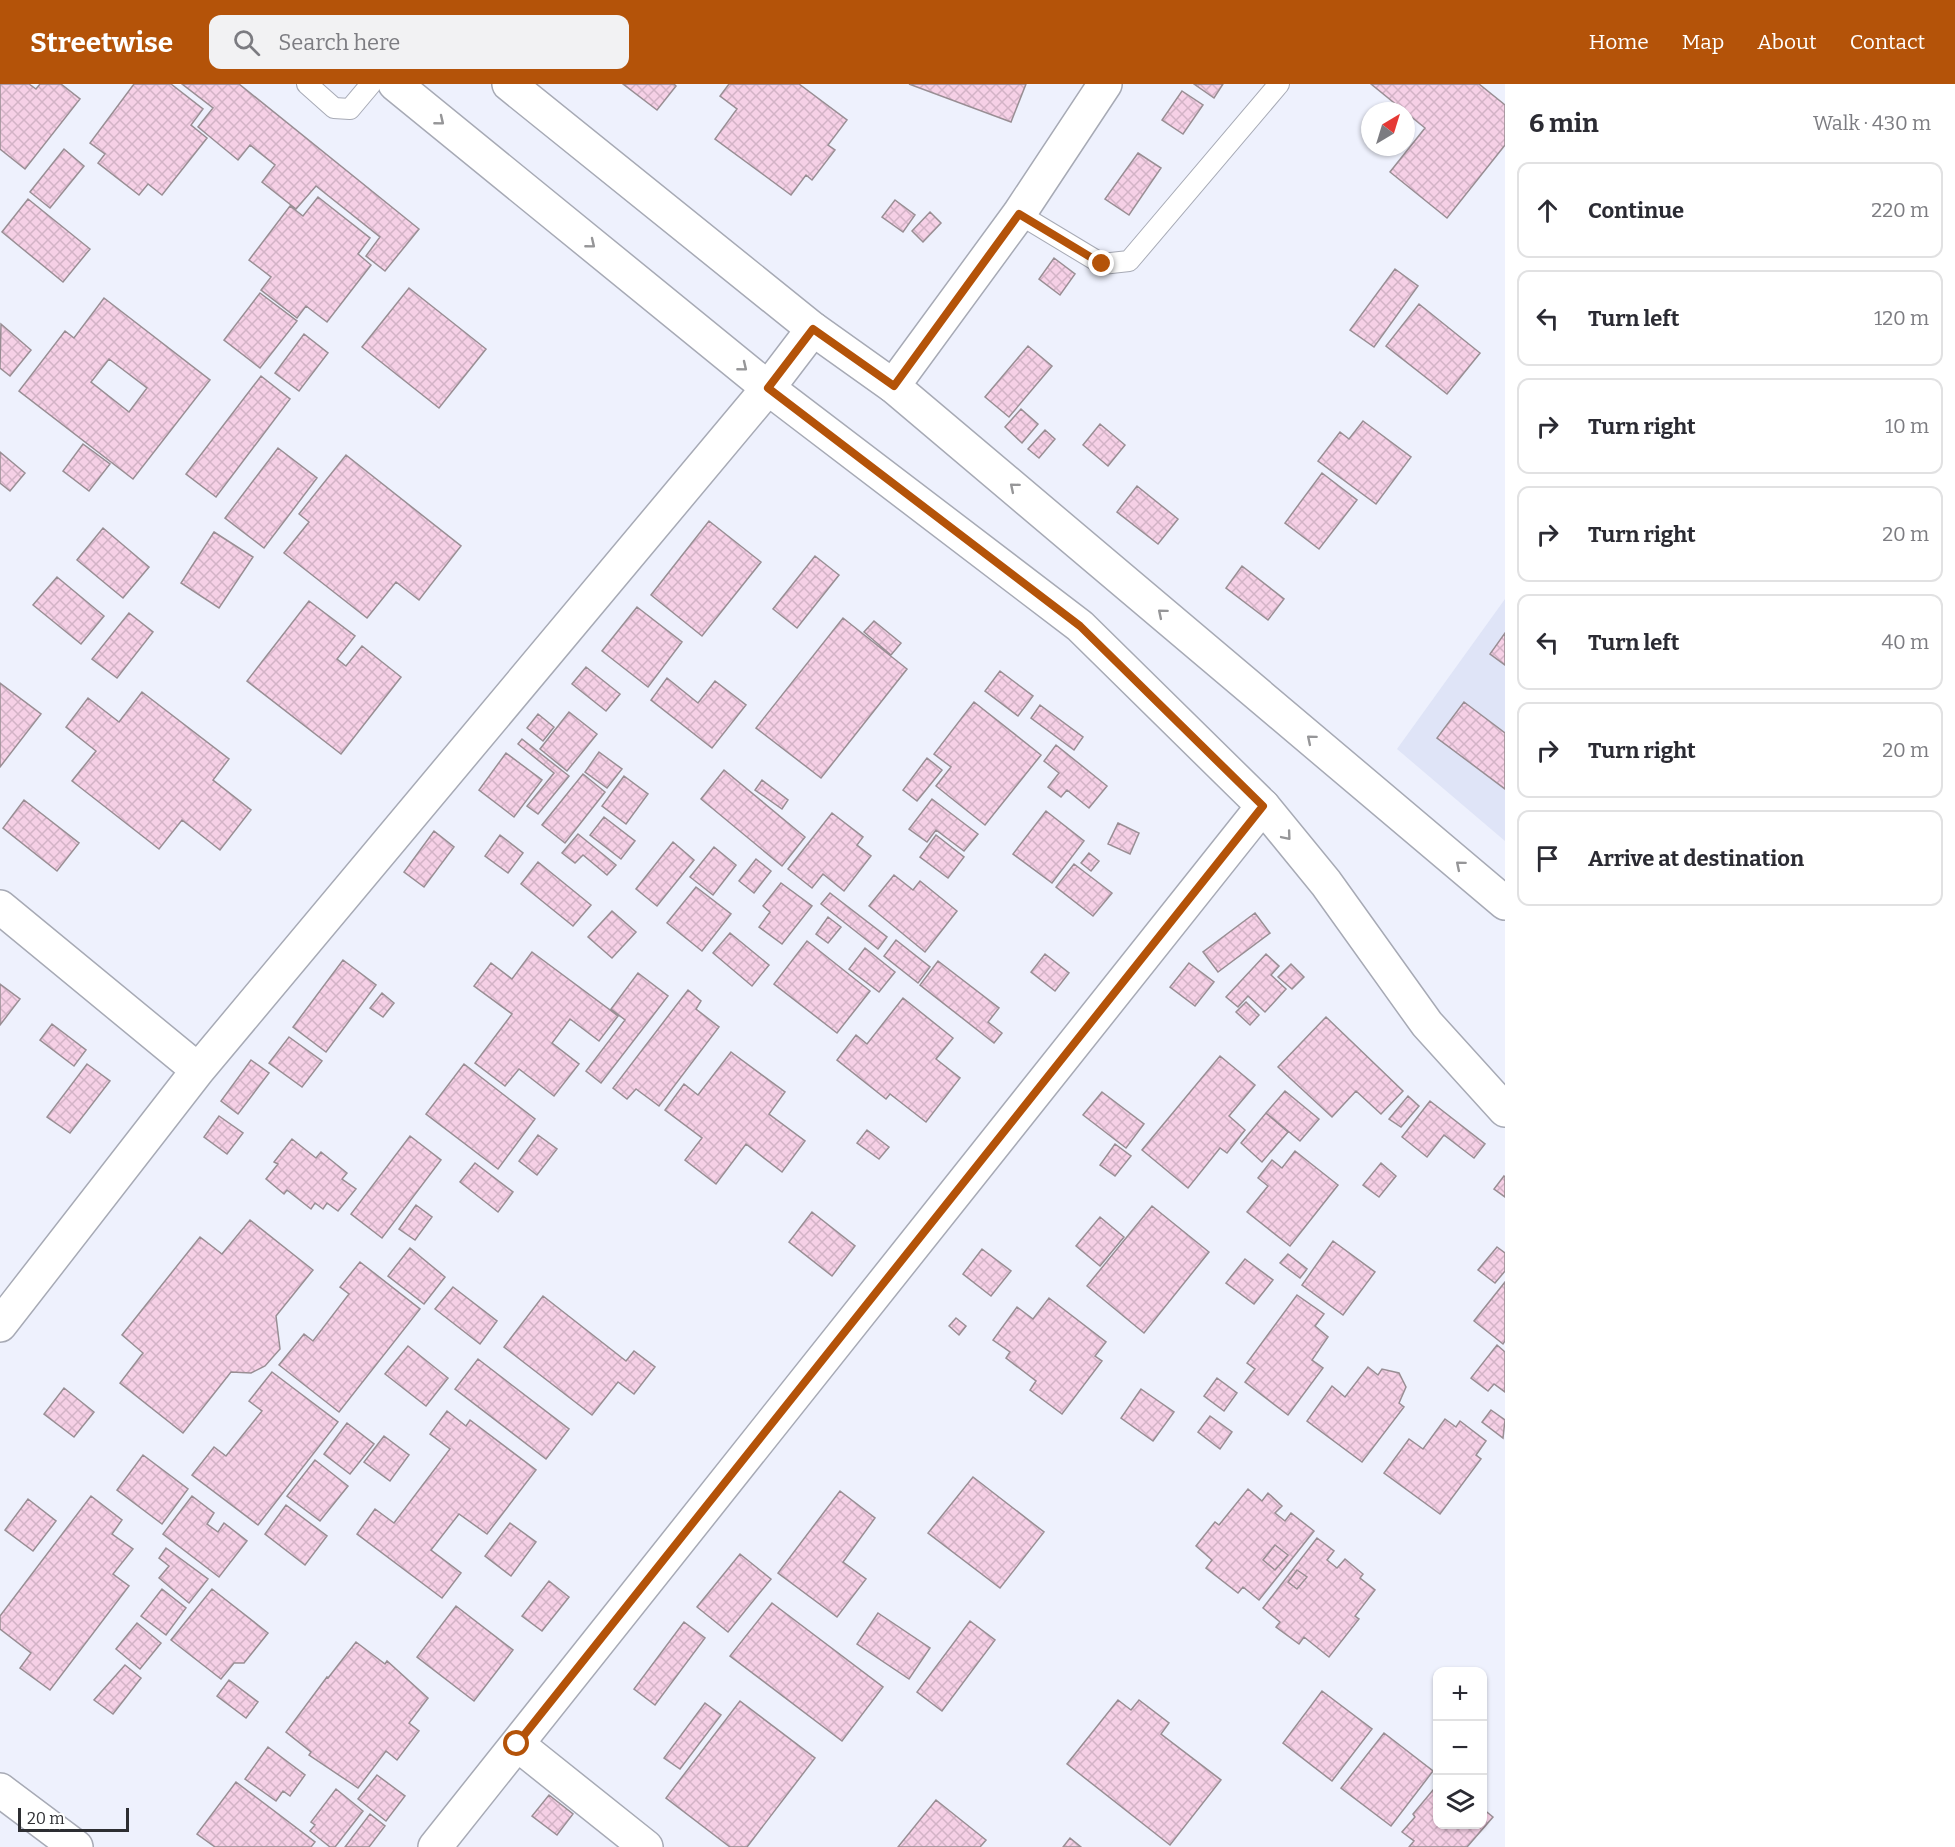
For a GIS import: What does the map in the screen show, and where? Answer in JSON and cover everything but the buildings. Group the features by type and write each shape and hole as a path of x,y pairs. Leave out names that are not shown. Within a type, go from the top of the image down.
{"street":[{"path":"395,84 768,388 1080,626 1263,806 1326,883 1427,1024 1505,1110"},
{"path":"509,84 813,329 894,386 1505,903"},
{"path":"894,386 1019,214 1105,84"},
{"path":"0,1325 198,1070 768,388 813,329"},
{"path":"435,1847 1263,806"},
{"path":"0,906 198,1070"},
{"path":"517,1744 646,1847"},
{"path":"0,1790 76,1847"}],"lane":[{"path":"307,84 334,108 350,109 371,84"},
{"path":"1019,214 1102,264 1129,261 1280,84"}],"shaded area":[{"path":"1505,599 1505,841 1397,749"}],"route":[{"path":"517,1744 1263,806 1080,626 768,388 813,329 894,386 1019,214 1102,264"}]}
